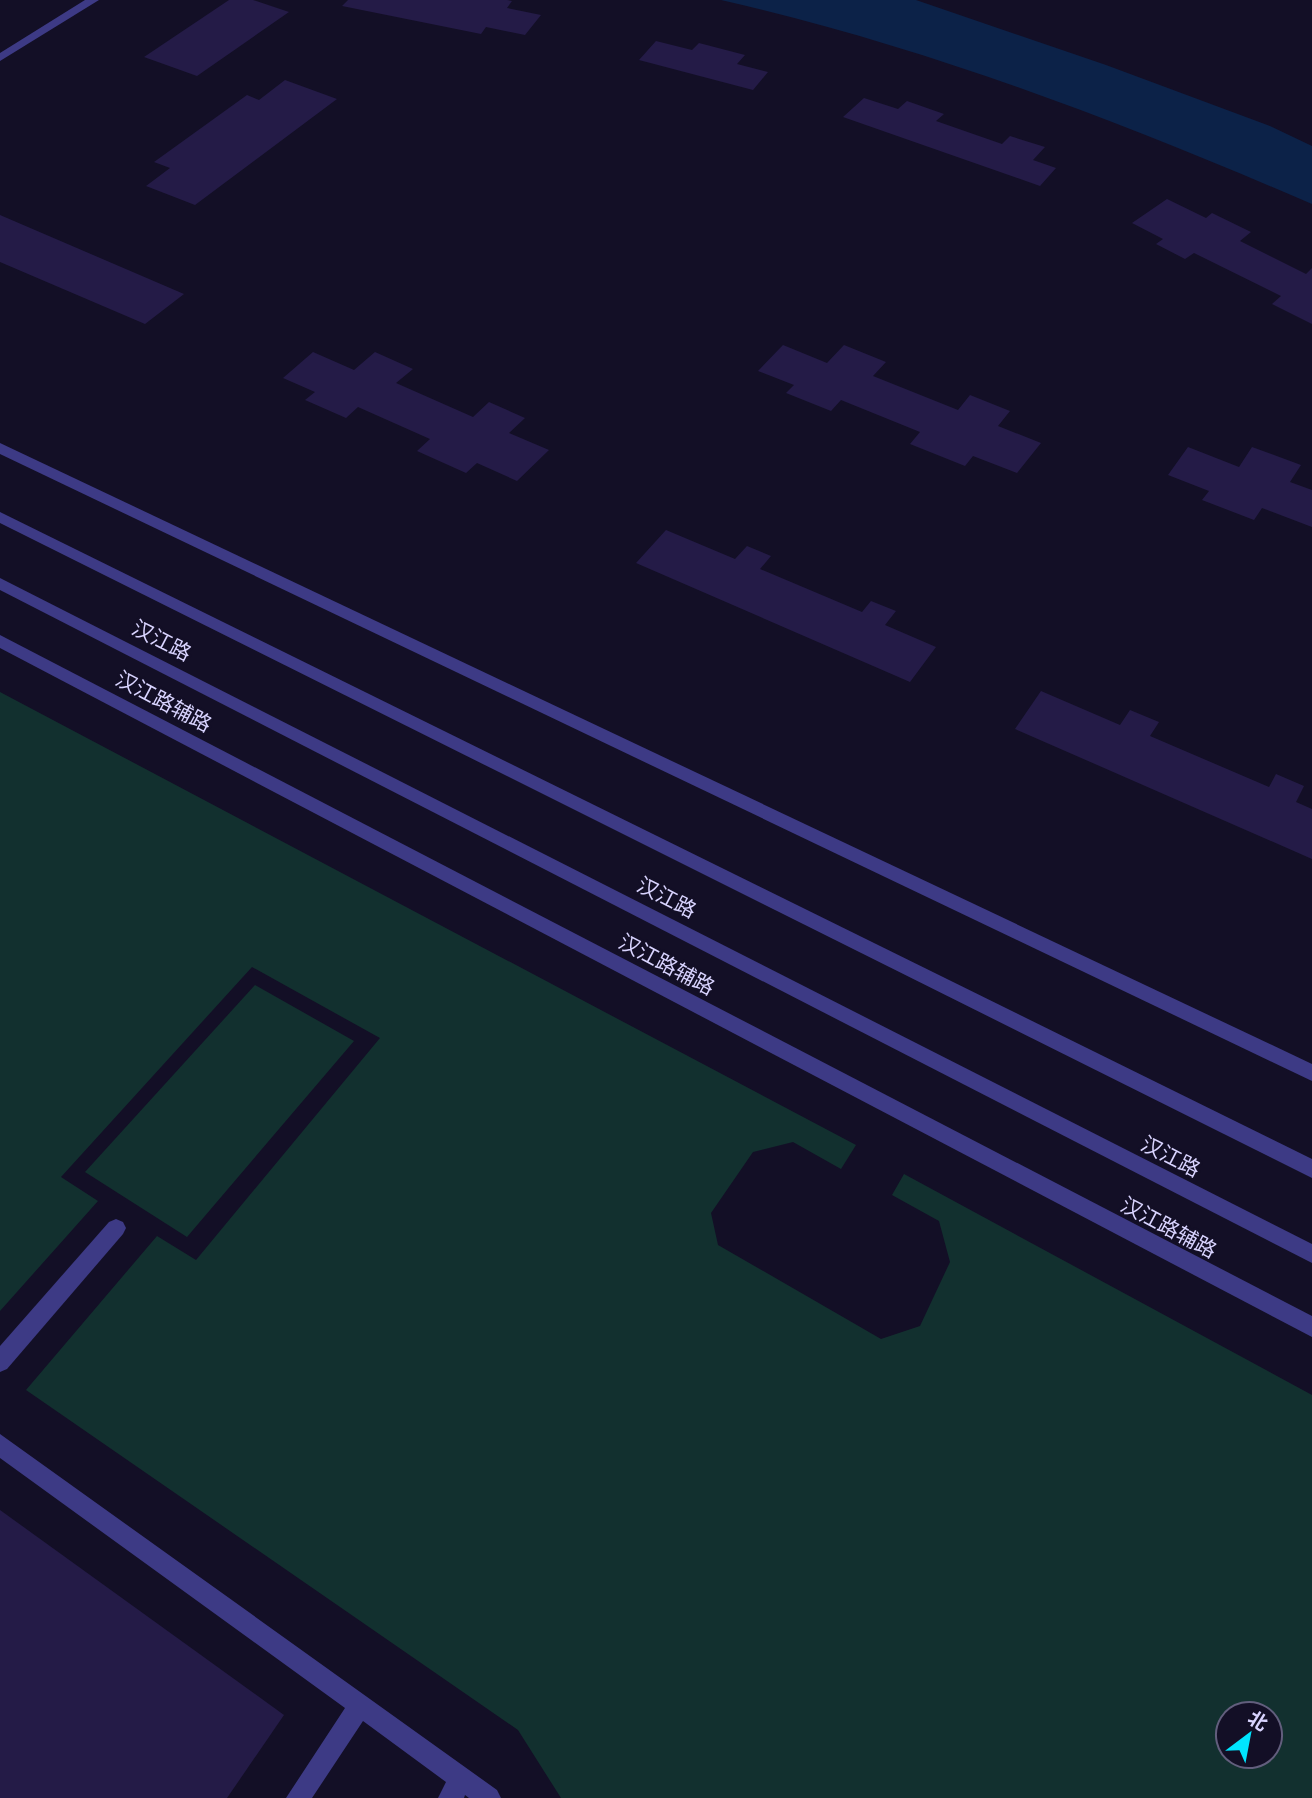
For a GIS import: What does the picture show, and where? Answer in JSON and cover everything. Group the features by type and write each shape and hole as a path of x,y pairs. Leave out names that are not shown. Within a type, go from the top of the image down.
{"street":[{"path":"0,58 93,0"},
{"path":"0,448 1312,1073"},
{"name":"汉江路","path":"0,517 1312,1169"},
{"name":"汉江路","path":"0,583 1312,1254"},
{"name":"汉江路辅路","path":"0,641 1312,1327"},
{"path":"0,1362 116,1228"},
{"path":"0,1446 361,1704 456,1788 489,1798"},
{"path":"298,1798 361,1704"}],"green space":[{"path":"0,692 856,1145 841,1169 793,1142 753,1152 711,1213 718,1245 881,1339 920,1326 950,1262 939,1221 892,1195 904,1174 1312,1395 1312,1798 561,1798 518,1730 26,1390 157,1236 196,1260 380,1038 252,967 61,1177 98,1201 0,1311"},
{"path":"255,985 354,1041 187,1237 85,1172"}],"water":[{"path":"721,0 916,0 1106,65 1270,126 1312,146 1312,204 1168,144 1021,88 873,40"}],"building":[{"path":"229,0 253,0 289,12 197,76 144,57"},
{"path":"348,0 507,0 512,1 507,8 541,15 525,35 486,27 481,34 342,6"},
{"path":"656,41 692,50 699,43 745,55 737,64 768,72 753,90 639,60"},
{"path":"285,80 337,99 195,205 146,186 170,168 154,162 247,95 259,100"},
{"path":"864,98 898,109 907,101 944,114 936,121 1002,144 1010,136 1045,147 1033,160 1056,168 1040,186 843,117"},
{"path":"1167,199 1206,218 1212,213 1251,232 1240,241 1306,274 1312,268 1312,324 1272,304 1281,296 1194,253 1185,259 1156,244 1163,239 1132,223"},
{"path":"0,215 184,294 145,324 0,262"},
{"path":"783,345 827,363 844,345 886,362 873,376 958,410 970,395 1010,411 998,426 1041,443 1017,473 973,456 965,466 910,444 920,432 841,400 831,411 786,393 794,385 758,371"},
{"path":"313,352 354,370 375,352 413,369 396,383 473,417 489,402 525,418 509,433 549,450 517,481 477,463 466,473 417,451 430,439 358,407 346,418 305,400 315,392 283,378"},
{"path":"1188,447 1239,467 1252,447 1301,465 1290,482 1312,490 1312,527 1262,508 1254,520 1202,500 1209,491 1168,475"},
{"path":"666,530 735,559 747,546 771,556 760,569 862,612 871,601 896,611 885,625 936,647 910,682 636,563"},
{"path":"1041,691 1120,725 1130,710 1159,722 1150,736 1269,787 1276,774 1304,786 1296,802 1312,809 1312,859 1015,729"},
{"path":"0,1510 284,1715 227,1798 0,1798"}]}
